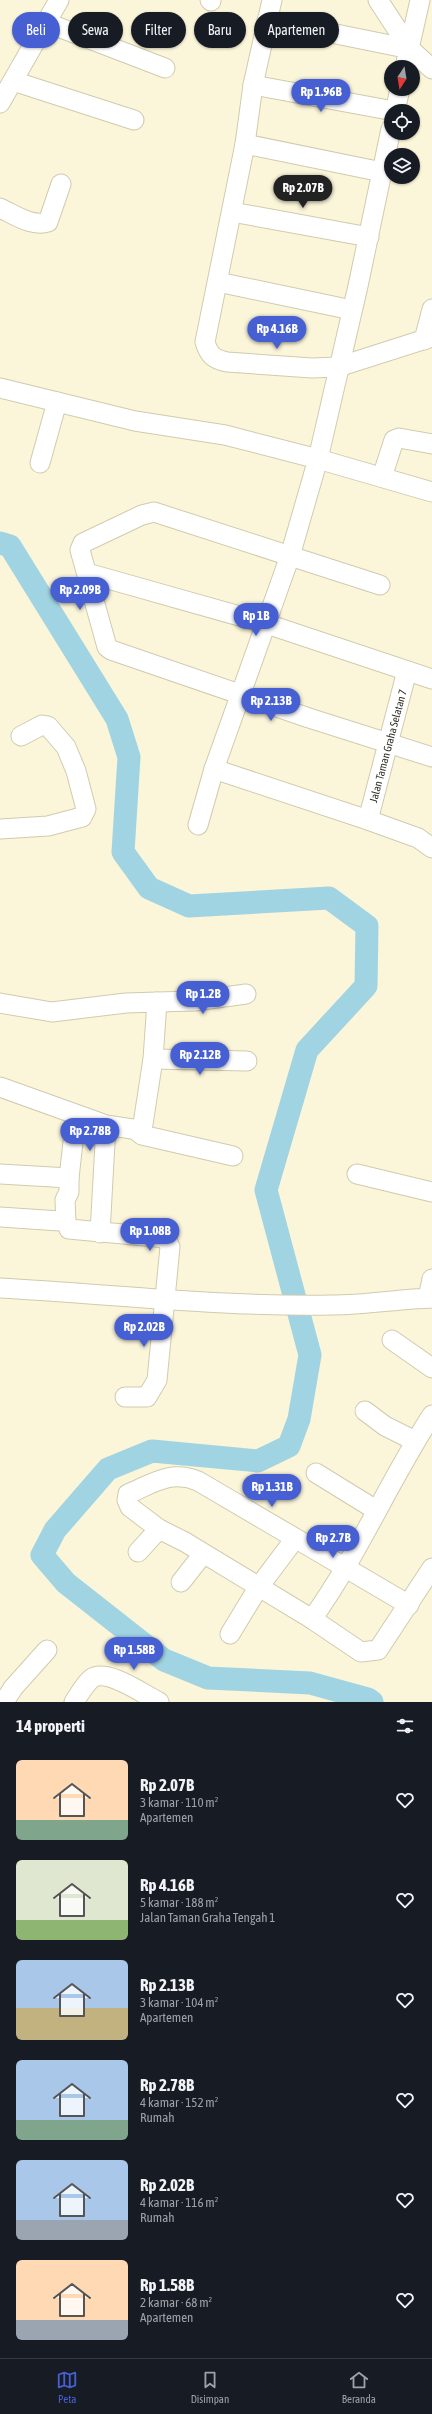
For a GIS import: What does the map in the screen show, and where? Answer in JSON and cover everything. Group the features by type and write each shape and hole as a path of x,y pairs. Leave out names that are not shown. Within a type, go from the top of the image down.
{"street":[{"path":"51,12 59,0"},
{"path":"269,12 272,0"},
{"path":"378,0 408,58"},
{"path":"408,58 420,0"},
{"path":"60,28 165,68"},
{"path":"339,39 408,58 432,69"},
{"path":"0,103 31,48"},
{"path":"261,48 253,85 245,144 205,342 208,353 217,360 226,362 312,368 338,368 428,338 432,309"},
{"path":"13,81 134,120"},
{"path":"253,85 384,109"},
{"path":"198,825 214,769 264,623 290,556 318,459 369,237 389,140"},
{"path":"245,144 382,172"},
{"path":"0,208 33,223 41,224 48,222 61,184"},
{"path":"232,212 369,237"},
{"path":"218,282 352,310"},
{"path":"0,388 135,422 225,435 318,459 432,492"},
{"path":"40,463 56,402"},
{"path":"382,477 394,440 399,438 432,444"},
{"path":"380,585 154,512 142,515 83,543 80,550 98,620 107,646 111,650 240,695 432,757"},
{"path":"87,573 264,623 432,679"},
{"name":"Jalan Taman Graha Selatan 7","path":"368,820 390,743 407,671"},
{"path":"0,829 48,826 82,817 86,809 76,771 66,748 48,726 42,725 21,736"},
{"path":"214,769 418,838 432,848"},
{"path":"0,1003 52,1012 126,1003 195,1001 246,994"},
{"path":"137,1131 142,1126 153,1059 157,1002"},
{"path":"153,1059 247,1061"},
{"path":"0,1087 106,1125 137,1131 142,1135 233,1156"},
{"path":"76,1115 69,1178 69,1192 66,1200 66,1222 69,1230 166,1238 170,1247 155,1386 147,1397 125,1397"},
{"path":"100,1232 106,1125"},
{"path":"0,1174 69,1178"},
{"path":"357,1174 432,1192"},
{"path":"0,1217 66,1222"},
{"path":"0,1288 93,1293 114,1297 164,1301 333,1305 430,1298 432,1279"},
{"path":"392,1340 432,1368"},
{"path":"365,1411 385,1426 415,1441"},
{"path":"312,1619 346,1568 376,1510 432,1414"},
{"path":"316,1472 376,1510"},
{"path":"408,1605 346,1568 294,1540 198,1481 184,1476 170,1476 128,1494 127,1500 130,1507 159,1529 186,1542 258,1588 312,1619 361,1652 378,1650 408,1605 432,1568"},
{"path":"138,1552 159,1529"},
{"path":"230,1634 258,1588 294,1540"},
{"path":"181,1582 203,1554"},
{"path":"4,1702 13,1688 47,1650"},
{"path":"74,1702 90,1680 99,1675 114,1678 159,1702"}],"waterway":[{"path":"0,543 10,546 117,719 129,757 123,852 149,888 189,906 329,898 367,926 366,986 307,1050 266,1190 310,1355 299,1419 289,1446 258,1461 152,1451 108,1469 55,1530 42,1555 66,1583 164,1660 208,1678 310,1683 368,1699 372,1702"}]}
